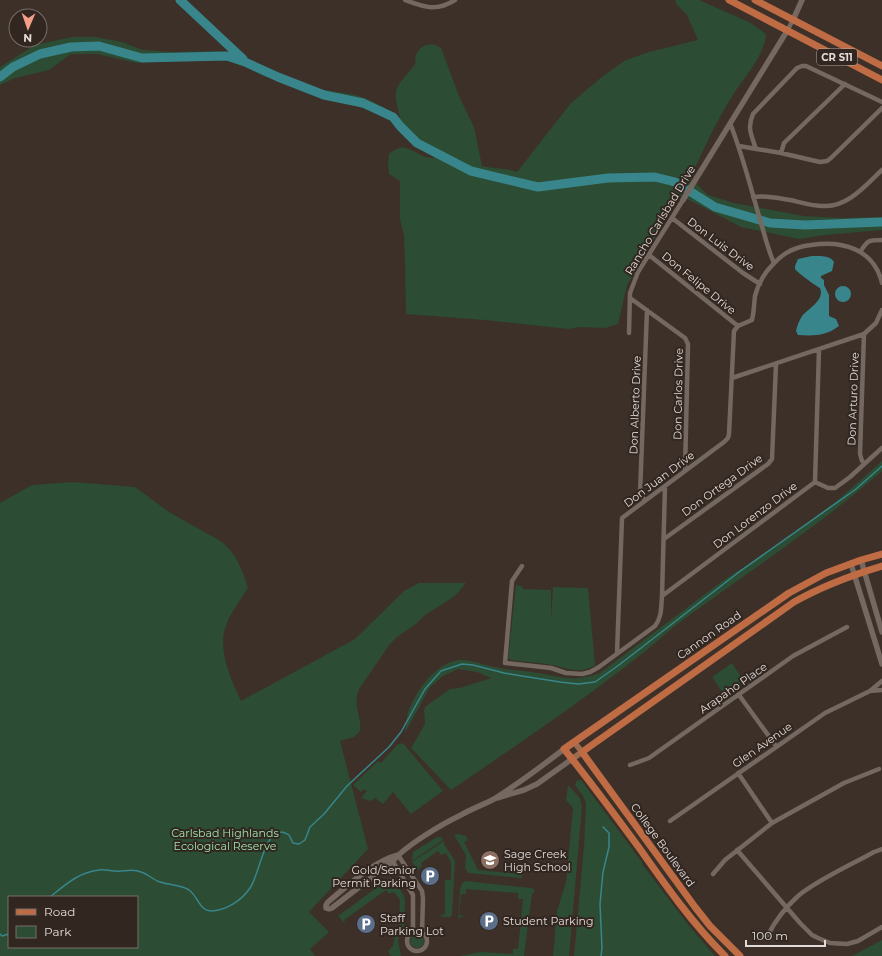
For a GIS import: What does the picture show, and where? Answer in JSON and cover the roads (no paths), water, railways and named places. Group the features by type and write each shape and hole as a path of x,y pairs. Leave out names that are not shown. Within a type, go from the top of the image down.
{"main road":[{"name":"CR S11","path":"729,0 882,80"},
{"name":"CR S11","path":"755,0 882,66"},
{"name":"Cannon Road","path":"561,752 789,593 826,574 861,560 882,554"},
{"name":"Cannon Road","path":"572,759 794,602 815,590 882,566"},
{"name":"College Boulevard","path":"574,742 695,907 710,926 740,956"},
{"name":"College Boulevard","path":"561,752 572,759 635,842 675,898 696,925 725,956"}],"street":[{"path":"405,0 424,7 432,8 441,7 454,0"},
{"path":"792,20 802,0"},
{"name":"Rancho Carlsbad Drive","path":"629,334 630,293 638,272 787,31 792,20"},
{"path":"756,149 749,127 749,122 753,114 797,68 802,66 806,66 882,102"},
{"path":"781,153 784,144 845,84"},
{"path":"739,146 781,153 820,162 827,161 882,108"},
{"path":"730,123 739,146 763,232 774,263"},
{"path":"753,197 763,195 824,206 837,204 858,193 882,170"},
{"name":"Don Luis Drive","path":"672,218 743,273 760,284"},
{"path":"860,252 867,241 882,240"},
{"path":"738,326 752,320 755,296 766,272 774,263 788,252 801,247 818,244 849,246 860,252 876,268 882,283"},
{"name":"Don Felipe Drive","path":"649,254 738,326"},
{"name":"Don Carlos Drive","path":"630,298 685,338 688,344 684,471"},
{"name":"Don Alberto Drive","path":"645,500 640,494 647,310"},
{"path":"732,378 864,334 881,317 882,310"},
{"name":"Don Juan Drive","path":"617,653 622,518 728,438 734,331 738,326"},
{"name":"Don Arturo Drive","path":"864,334 860,454 864,464"},
{"path":"819,350 815,482 828,488 835,488 850,477 882,448"},
{"name":"Don Ortega Drive","path":"664,540 768,464 772,459 776,364"},
{"name":"Don Lorenzo Drive","path":"662,596 815,482"},
{"path":"522,566 512,581 505,663 551,668 566,673 582,674 600,667 655,626 660,616 662,596 665,486"},
{"path":"861,560 882,632"},
{"path":"851,564 882,664"},
{"name":"Arapaho Place","path":"630,765 649,758 793,656 847,627"},
{"name":"Glen Avenue","path":"670,821 824,713 870,690 882,681"},
{"name":"Glen Avenue","path":"870,690 882,690"},
{"path":"739,695 776,746"},
{"path":"493,799 561,752"},
{"path":"391,859 332,908 326,908 326,904 328,902 352,882 391,859 398,855 420,839 459,815 493,799 524,790 537,784 572,759"},
{"path":"714,874 725,860 772,823 844,783 880,769"},
{"path":"738,773 772,823"},
{"path":"768,935 776,920 798,897 811,887 882,849"},
{"path":"738,850 812,935 830,943 852,943 882,928"},
{"path":"398,855 422,891 423,898 422,933 426,937 427,944 423,949 417,951 411,949 408,944 408,937 413,933 422,933"},
{"path":"391,859 413,895 413,933"}],"water":[{"path":"812,256 827,257 834,262 832,271 821,276 821,278 824,280 824,285 829,295 829,316 836,319 839,326 825,334 798,335 796,331 802,316 816,304 821,292 820,288 795,269 798,259"},
{"path":"843,286 850,291 851,294 846,301 843,302 836,297 835,294 840,287"}],"waterway":[{"path":"180,0 243,59"},
{"path":"0,77 13,67 40,54 71,47 99,46 142,58 227,56 324,95 363,103 393,117 417,143 471,171 538,187 608,178 655,177 675,182 715,207 770,223 805,225 882,222"},
{"path":"51,896 85,873 101,870 134,870 144,873 160,882 189,890 204,909 212,911 223,909 234,904 250,888 270,839 275,834 281,832 289,835 293,843 299,844 305,840 310,827 324,814 347,786 389,747 401,732 425,689 441,671 462,664 473,665 504,673 560,682 578,684 595,682 739,572 856,489 882,466"},
{"path":"601,956 600,904 603,872 609,847 609,833 603,827"},
{"path":"0,934 2,936 8,934"}],"place":[{"name":"Sage Creek High School","path":"490,860"},
{"name":"Gold/Senior Permit Parking","path":"430,876"},
{"name":"Student Parking","path":"489,921"},
{"name":"Staff Parking Lot","path":"366,924"}],"park label":[{"name":"Carlsbad Highlands Ecological Reserve","path":"225,839"}]}
